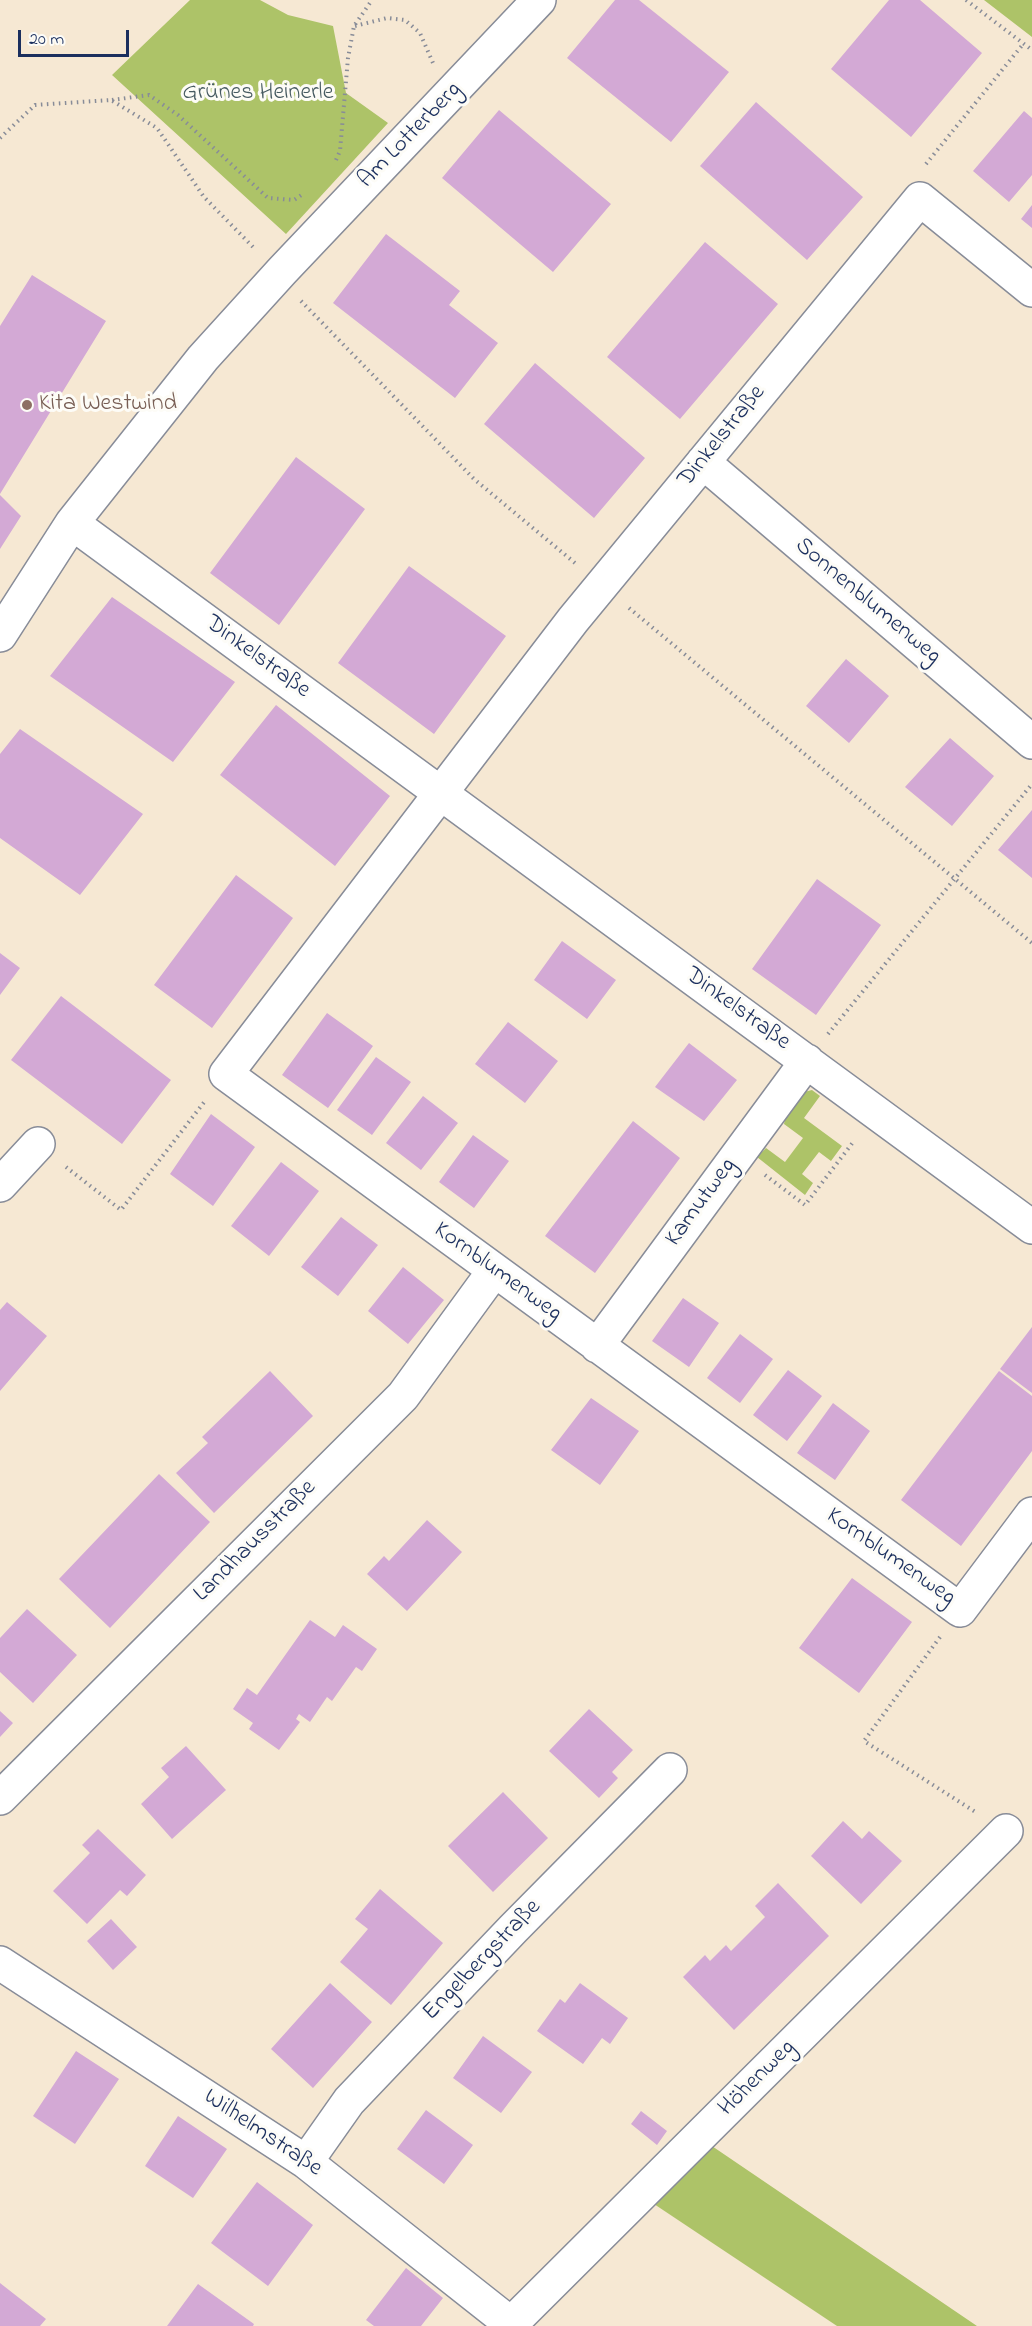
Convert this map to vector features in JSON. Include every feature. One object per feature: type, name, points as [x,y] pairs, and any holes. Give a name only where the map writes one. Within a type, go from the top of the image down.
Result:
[{"type":"street","name":"Am Lotterberg","points":[[0,635],[72,523],[203,358],[282,270],[539,0]]},
{"type":"street","points":[[920,199],[1032,290]]},
{"type":"street","name":"Dinkelstraße","points":[[443,793],[573,620],[920,199]]},
{"type":"street","name":"Sonnenblumenweg","points":[[703,462],[1032,742]]},
{"type":"street","name":"Dinkelstraße","points":[[72,523],[1032,1227]]},
{"type":"street","points":[[226,1074],[443,793]]},
{"type":"street","name":"Kamutweg","points":[[597,1346],[807,1060]]},
{"type":"street","name":"Kornblumenweg","points":[[226,1074],[960,1610],[1032,1515]]},
{"type":"street","points":[[0,1185],[38,1144]]},
{"type":"street","name":"Landhausstraße","points":[[0,1798],[403,1396],[494,1271]]},
{"type":"street","name":"Engelbergstraße","points":[[306,2162],[349,2101],[513,1929],[670,1770]]},
{"type":"street","name":"Höhenweg","points":[[510,2325],[1006,1831]]},
{"type":"street","name":"Wilhelmstraße","points":[[0,1962],[306,2162],[510,2325]]},
{"type":"path","points":[[333,168],[340,151],[348,58],[354,26],[372,0]]},
{"type":"path","points":[[966,0],[1032,50]]},
{"type":"path","points":[[354,26],[387,18],[405,20],[420,33],[431,60],[451,95]]},
{"type":"path","points":[[920,199],[922,169],[1024,43]]},
{"type":"path","points":[[0,138],[35,105],[149,95],[178,115],[268,198],[294,200],[312,189]]},
{"type":"path","points":[[111,100],[157,128],[204,197],[250,245],[282,270],[291,291],[474,480],[1032,943]]},
{"type":"path","points":[[807,1060],[1032,784]]},
{"type":"path","points":[[38,1144],[121,1210],[226,1074]]},
{"type":"path","points":[[737,1155],[805,1205],[876,1112]]},
{"type":"path","points":[[960,1610],[864,1741],[1006,1831]]},
{"type":"green space","name":"Grünes Heinerle","points":[[190,0],[260,0],[288,15],[333,26],[346,93],[388,123],[286,234],[112,75]]},
{"type":"green space","points":[[984,0],[1032,0],[1032,37]]},
{"type":"green space","points":[[812,1090],[820,1096],[804,1118],[842,1146],[831,1161],[819,1152],[802,1174],[813,1183],[805,1195],[757,1157],[766,1148],[785,1162],[803,1138],[784,1124],[785,1119],[804,1092]]},
{"type":"green space","points":[[706,2142],[977,2326],[837,2326],[648,2200]]},
{"type":"building","points":[[615,0],[639,0],[729,72],[671,142],[567,58]]},
{"type":"building","points":[[889,0],[920,0],[982,53],[911,137],[831,69]]},
{"type":"building","points":[[756,102],[863,197],[807,260],[700,166]]},
{"type":"building","points":[[499,110],[611,204],[553,272],[442,178]]},
{"type":"building","points":[[1024,111],[1032,118],[1032,175],[1009,202],[973,171]]},
{"type":"building","points":[[1032,205],[1032,228],[1021,219]]},
{"type":"building","points":[[386,234],[460,291],[449,305],[498,343],[455,398],[333,303]]},
{"type":"building","points":[[705,242],[778,304],[680,419],[607,357]]},
{"type":"building","name":"Kita Westwind","points":[[32,275],[106,321],[0,494],[0,326]]},
{"type":"building","points":[[535,363],[645,458],[594,518],[484,424]]},
{"type":"building","points":[[296,457],[365,509],[279,625],[210,573]]},
{"type":"building","points":[[0,495],[21,516],[0,549]]},
{"type":"building","points":[[409,566],[506,636],[434,734],[338,663]]},
{"type":"building","points":[[112,597],[235,682],[173,762],[50,676]]},
{"type":"building","points":[[846,659],[889,696],[849,743],[806,706]]},
{"type":"building","points":[[276,705],[390,796],[335,866],[220,775]]},
{"type":"building","points":[[20,729],[143,814],[80,895],[0,838],[0,754]]},
{"type":"building","points":[[950,738],[994,776],[952,826],[905,787]]},
{"type":"building","points":[[1032,810],[1032,878],[998,850]]},
{"type":"building","points":[[236,875],[293,918],[212,1028],[154,985]]},
{"type":"building","points":[[817,879],[881,925],[816,1015],[752,969]]},
{"type":"building","points":[[562,941],[616,980],[587,1019],[534,980]]},
{"type":"building","points":[[0,953],[20,968],[0,995]]},
{"type":"building","points":[[61,996],[171,1080],[122,1144],[11,1060]]},
{"type":"building","points":[[327,1013],[373,1046],[328,1108],[282,1075]]},
{"type":"building","points":[[508,1022],[558,1061],[525,1103],[475,1064]]},
{"type":"building","points":[[689,1043],[737,1080],[704,1121],[655,1087]]},
{"type":"building","points":[[376,1057],[411,1082],[372,1135],[337,1110]]},
{"type":"building","points":[[423,1096],[458,1123],[421,1170],[386,1143]]},
{"type":"building","points":[[211,1114],[255,1147],[213,1206],[170,1174]]},
{"type":"building","points":[[633,1121],[680,1158],[595,1273],[545,1236]]},
{"type":"building","points":[[473,1135],[509,1161],[474,1208],[439,1182]]},
{"type":"building","points":[[281,1162],[319,1191],[269,1256],[231,1226]]},
{"type":"building","points":[[341,1217],[378,1245],[338,1296],[301,1267]]},
{"type":"building","points":[[403,1267],[444,1300],[408,1344],[368,1311]]},
{"type":"building","points":[[683,1298],[719,1323],[689,1367],[652,1341]]},
{"type":"building","points":[[7,1302],[47,1336],[0,1391],[0,1310]]},
{"type":"building","points":[[1032,1327],[1032,1393],[1000,1369]]},
{"type":"building","points":[[740,1334],[773,1359],[740,1403],[707,1378]]},
{"type":"building","points":[[788,1370],[822,1396],[787,1441],[753,1415]]},
{"type":"building","points":[[270,1371],[313,1416],[214,1513],[176,1473],[208,1443],[202,1437]]},
{"type":"building","points":[[999,1371],[1032,1396],[1032,1451],[961,1546],[901,1500]]},
{"type":"building","points":[[591,1398],[639,1431],[600,1485],[551,1450]]},
{"type":"building","points":[[833,1403],[870,1431],[835,1480],[797,1453]]},
{"type":"building","points":[[159,1474],[210,1522],[110,1628],[59,1579]]},
{"type":"building","points":[[427,1520],[462,1552],[407,1611],[367,1574],[384,1556],[389,1561]]},
{"type":"building","points":[[852,1578],[912,1622],[859,1693],[799,1648]]},
{"type":"building","points":[[27,1609],[77,1655],[33,1703],[0,1672],[0,1638]]},
{"type":"building","points":[[310,1620],[335,1637],[343,1625],[377,1649],[362,1671],[356,1667],[332,1701],[327,1697],[310,1722],[299,1714],[296,1719],[300,1722],[279,1750],[249,1729],[253,1723],[233,1709],[247,1688],[257,1695]]},
{"type":"building","points":[[589,1709],[633,1750],[612,1772],[618,1778],[599,1798],[549,1751]]},
{"type":"building","points":[[0,1711],[13,1723],[0,1737]]},
{"type":"building","points":[[186,1746],[226,1790],[172,1839],[141,1804],[169,1777],[161,1768]]},
{"type":"building","points":[[503,1792],[548,1838],[493,1892],[448,1846]]},
{"type":"building","points":[[843,1821],[862,1839],[869,1831],[902,1861],[861,1904],[811,1856]]},
{"type":"building","points":[[98,1829],[146,1875],[127,1896],[120,1890],[87,1924],[53,1891],[90,1853],[82,1845]]},
{"type":"building","points":[[778,1883],[829,1936],[734,2030],[683,1977],[705,1955],[710,1961],[726,1945],[731,1951],[765,1917],[755,1906]]},
{"type":"building","points":[[380,1889],[443,1943],[391,2005],[340,1962],[368,1929],[355,1919]]},
{"type":"building","points":[[111,1919],[137,1947],[113,1970],[87,1941]]},
{"type":"building","points":[[330,1983],[372,2022],[313,2088],[271,2049]]},
{"type":"building","points":[[580,1983],[628,2018],[610,2044],[602,2038],[583,2064],[537,2031],[560,1999],[565,2003]]},
{"type":"building","points":[[483,2036],[532,2072],[501,2113],[453,2078]]},
{"type":"building","points":[[76,2051],[119,2079],[75,2144],[33,2116]]},
{"type":"building","points":[[426,2110],[473,2145],[444,2184],[397,2149]]},
{"type":"building","points":[[641,2111],[667,2131],[657,2145],[631,2124]]},
{"type":"building","points":[[178,2116],[227,2149],[193,2198],[145,2166]]},
{"type":"building","points":[[257,2182],[313,2225],[268,2286],[211,2243]]},
{"type":"building","points":[[406,2268],[443,2298],[421,2326],[374,2326],[366,2320]]},
{"type":"building","points":[[0,2283],[46,2319],[40,2326],[0,2326]]},
{"type":"building","points":[[198,2284],[254,2324],[253,2326],[167,2326]]},
{"type":"place","name":"Kita Westwind","points":[[27,405]]}]
